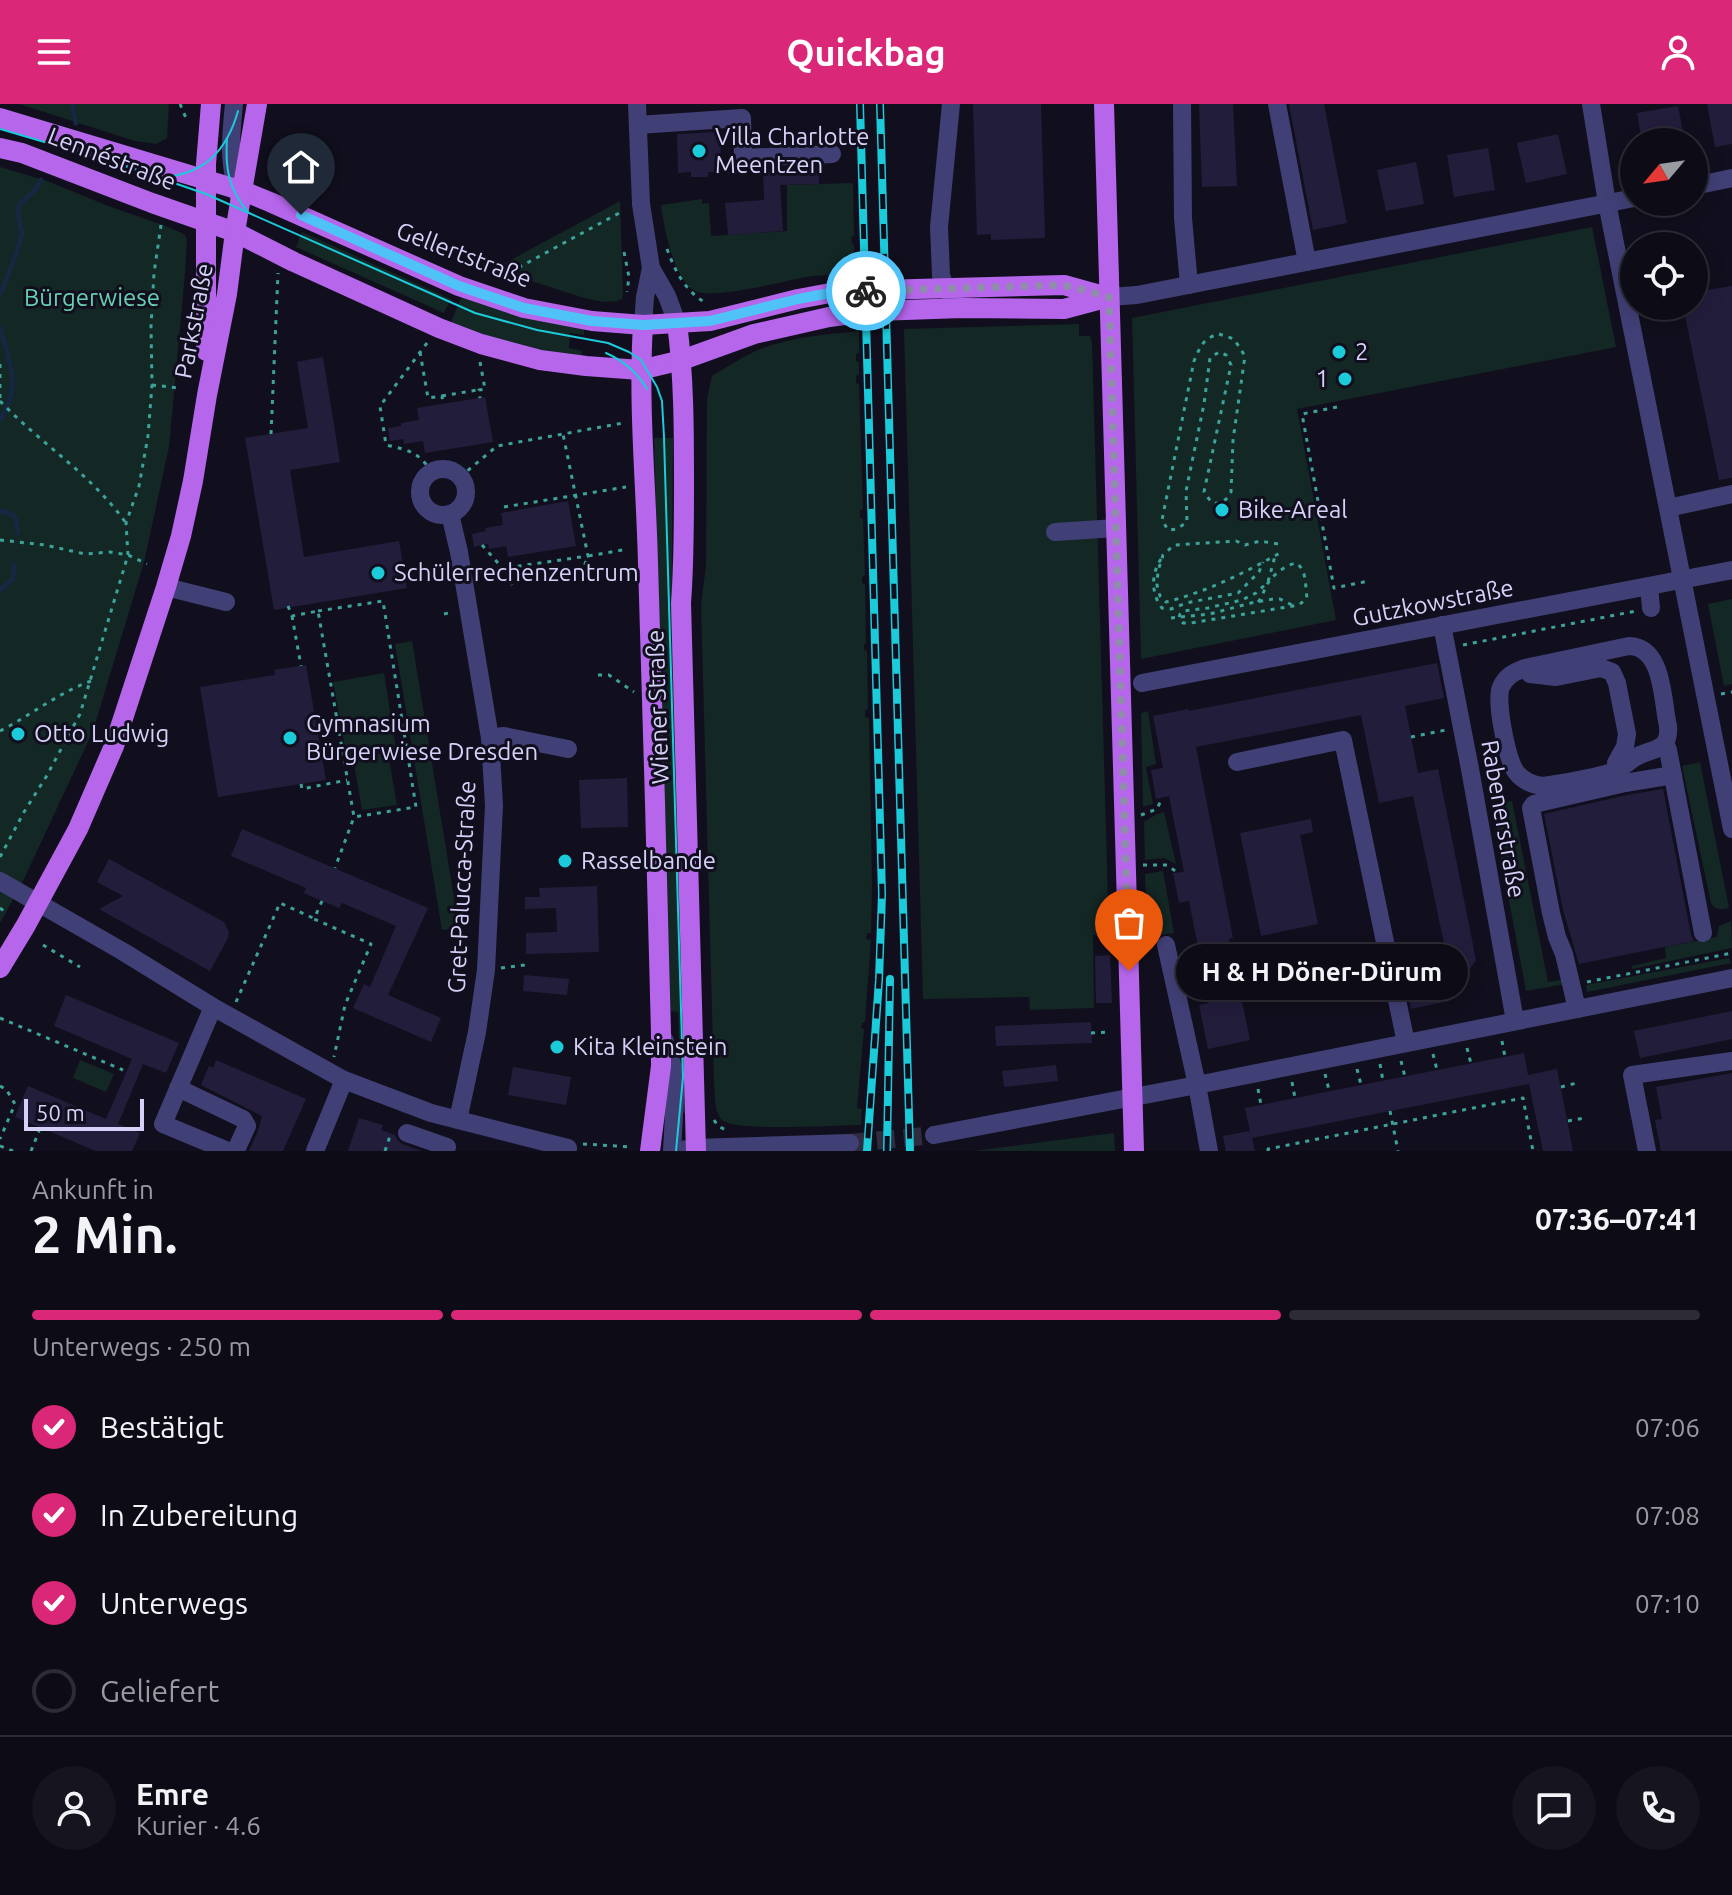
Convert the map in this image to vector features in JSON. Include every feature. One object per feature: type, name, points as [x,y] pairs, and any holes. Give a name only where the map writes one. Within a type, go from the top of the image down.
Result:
[{"type":"main road","name":"Parkstraße","points":[[207,395],[206,164],[211,104]]},
{"type":"main road","name":"Parkstraße","points":[[207,395],[227,294],[240,195],[257,104]]},
{"type":"main road","points":[[1104,104],[1134,1151]]},
{"type":"main road","name":"Lennéstraße","points":[[0,118],[206,181],[240,195]]},
{"type":"main road","name":"Lennéstraße","points":[[0,148],[22,153],[235,232]]},
{"type":"main road","name":"Gellertstraße","points":[[240,195],[270,202],[459,286],[524,308],[592,321],[643,325],[710,321],[841,291],[1064,285],[1109,297]]},
{"type":"main road","points":[[235,232],[381,302],[481,344],[540,360],[586,366],[640,370],[682,360],[754,334],[829,317],[877,311],[962,308],[1064,309],[1109,297]]},
{"type":"main road","name":"Wiener Straße","points":[[677,323],[684,411],[681,603],[683,1150]]},
{"type":"main road","name":"Wiener Straße","points":[[642,1149],[661,1066],[640,370],[643,325]]},
{"type":"main road","points":[[0,968],[78,829],[114,746],[181,536],[207,395]]},
{"type":"street","points":[[234,104],[229,147],[232,174],[240,195]]},
{"type":"street","name":"Wiener Straße","points":[[637,104],[641,204],[651,268],[643,325]]},
{"type":"street","points":[[951,104],[939,227],[941,275],[945,288],[962,308]]},
{"type":"street","points":[[1182,104],[1175,218],[1189,285]]},
{"type":"street","points":[[1277,104],[1307,262]]},
{"type":"street","points":[[1591,104],[1607,203],[1730,804],[1732,829]]},
{"type":"street","points":[[638,125],[742,118],[743,158],[832,154]]},
{"type":"street","points":[[206,181],[229,147]]},
{"type":"street","points":[[1708,183],[1732,178]]},
{"type":"street","points":[[1109,297],[1137,295],[1620,201]]},
{"type":"street","name":"Wiener Straße","points":[[651,268],[667,296],[677,323]]},
{"type":"street","points":[[447,470],[460,477],[464,483],[465,498],[457,511],[435,514],[423,505],[420,498],[422,483],[432,472],[447,470]]},
{"type":"street","points":[[1668,508],[1732,494]]},
{"type":"street","name":"Gret-Palucca-Straße","points":[[450,514],[490,738],[494,805],[486,970],[477,1032],[458,1120]]},
{"type":"street","points":[[1055,532],[1116,528]]},
{"type":"street","name":"Gutzkowstraße","points":[[1142,683],[1732,570]]},
{"type":"street","points":[[1649,586],[1651,608]]},
{"type":"street","points":[[166,587],[226,602]]},
{"type":"street","name":"Rabenerstraße","points":[[1442,625],[1515,1021]]},
{"type":"street","points":[[1629,646],[1639,647],[1654,660],[1657,670],[1668,726],[1665,743],[1615,772],[1539,786],[1518,774],[1512,764],[1499,699],[1501,688],[1508,677],[1525,668],[1629,646]]},
{"type":"street","points":[[1529,779],[1549,778],[1616,763],[1659,738],[1662,733],[1649,668],[1643,658],[1630,654],[1530,674],[1513,682],[1507,693],[1517,758],[1529,779],[1531,808],[1551,913],[1577,1009]]},
{"type":"street","points":[[1530,674],[1556,677],[1601,668],[1612,672],[1617,680],[1627,734],[1625,747],[1616,763]]},
{"type":"street","points":[[490,738],[504,736],[568,749]]},
{"type":"street","points":[[1237,762],[1343,740],[1406,1043]]},
{"type":"street","points":[[1665,743],[1703,933]]},
{"type":"street","points":[[1531,808],[1534,804],[1673,775]]},
{"type":"street","points":[[0,881],[336,1076],[431,1113],[568,1148]]},
{"type":"street","points":[[1166,945],[1209,1151]]},
{"type":"street","points":[[934,1135],[1732,978]]},
{"type":"street","points":[[178,1088],[243,1119],[247,1126],[236,1150],[230,1151],[163,1124],[178,1088],[221,1012]]},
{"type":"street","points":[[661,1033],[676,1077],[683,1150],[806,1148],[850,1143]]},
{"type":"street","points":[[1647,1151],[1632,1075],[1732,1061]]},
{"type":"street","points":[[315,1151],[336,1076]]},
{"type":"street","points":[[431,1113],[414,1136],[447,1147]]},
{"type":"path","points":[[180,104],[186,118]]},
{"type":"path","points":[[501,277],[623,211]]},
{"type":"path","points":[[0,857],[80,714],[128,555],[126,523],[139,486],[148,436],[152,385],[152,300],[162,221]]},
{"type":"path","points":[[667,249],[682,282],[706,303]]},
{"type":"path","points":[[624,252],[629,277],[627,298]]},
{"type":"path","points":[[271,434],[278,273]]},
{"type":"path","points":[[1210,336],[1227,336],[1234,339],[1245,356],[1233,440],[1231,492],[1227,499],[1218,503],[1212,503],[1204,492],[1231,365],[1226,355],[1219,352],[1210,358],[1186,491],[1187,522],[1177,529],[1168,530],[1162,520],[1194,361],[1210,336]]},
{"type":"path","points":[[429,340],[380,406],[386,445],[408,449],[423,459],[432,472]]},
{"type":"path","points":[[420,352],[428,398],[485,389],[479,359]]},
{"type":"path","points":[[0,364],[0,402],[83,474],[110,500],[126,523]]},
{"type":"path","points":[[152,385],[179,388]]},
{"type":"path","points":[[479,390],[480,398]]},
{"type":"path","points":[[442,396],[443,404]]},
{"type":"path","points":[[1337,407],[1302,414],[1334,588],[1369,581]]},
{"type":"path","points":[[460,477],[497,446],[623,423]]},
{"type":"path","points":[[563,434],[588,556],[581,574]]},
{"type":"path","points":[[504,507],[630,487]]},
{"type":"path","points":[[0,540],[85,554],[110,552],[128,555],[147,564]]},
{"type":"path","points":[[1263,562],[1259,572],[1238,593],[1171,609],[1162,608],[1154,593],[1156,566],[1174,545],[1236,541],[1245,545],[1260,541],[1278,544]]},
{"type":"path","points":[[482,545],[512,585]]},
{"type":"path","points":[[463,575],[633,548]]},
{"type":"path","points":[[1163,555],[1157,585],[1160,596],[1166,602],[1204,590],[1280,553]]},
{"type":"path","points":[[1258,602],[1265,592],[1275,556]]},
{"type":"path","points":[[1296,563],[1304,571],[1307,598],[1294,606],[1191,623],[1183,623],[1180,617],[1183,611],[1242,600],[1256,593],[1286,566],[1296,563]]},
{"type":"path","points":[[1171,618],[1210,614],[1280,599],[1294,606]]},
{"type":"path","points":[[292,616],[383,601],[416,807],[354,817]]},
{"type":"path","points":[[288,606],[301,666]]},
{"type":"path","points":[[1447,648],[1651,608]]},
{"type":"path","points":[[318,611],[354,817],[335,868]]},
{"type":"path","points":[[598,675],[609,675],[637,695]]},
{"type":"path","points":[[0,731],[70,689],[91,680]]},
{"type":"path","points":[[1411,737],[1463,727]]},
{"type":"path","points":[[301,784],[302,789],[347,780]]},
{"type":"path","points":[[1141,815],[1157,809],[1162,798]]},
{"type":"path","points":[[1143,865],[1167,865],[1178,873]]},
{"type":"path","points":[[314,919],[322,901]]},
{"type":"path","points":[[221,1012],[280,903],[371,944],[345,1005],[334,1059],[336,1076]]},
{"type":"path","points":[[0,908],[8,914]]},
{"type":"path","points":[[43,945],[80,967]]},
{"type":"path","points":[[1571,985],[1732,953]]},
{"type":"path","points":[[486,970],[525,965]]},
{"type":"path","points":[[0,1018],[123,1070]]},
{"type":"path","points":[[1091,1033],[1130,1032]]},
{"type":"path","points":[[1561,1087],[1577,1083]]},
{"type":"path","points":[[0,1086],[6,1089],[15,1104],[0,1139]]},
{"type":"path","points":[[1268,1151],[1523,1098],[1533,1151]]},
{"type":"path","points":[[1390,1111],[1398,1151]]},
{"type":"path","points":[[1568,1121],[1584,1118]]},
{"type":"path","points":[[31,1151],[39,1131]]},
{"type":"path","points":[[568,1148],[585,1143],[642,1149]]},
{"type":"path","points":[[0,1146],[13,1151]]},
{"type":"green space","points":[[19,104],[169,104],[167,138],[156,144],[135,141]]},
{"type":"green space","name":"Bürgerwiese","points":[[0,167],[47,181],[163,225],[184,234],[187,239],[169,447],[144,562],[93,731],[0,923]]},
{"type":"green space","points":[[853,183],[854,236],[851,237],[856,273],[813,276],[716,293],[693,290],[680,274],[667,238],[661,205],[702,199],[702,204],[709,203],[711,236],[787,231],[787,185]]},
{"type":"green space","points":[[620,201],[622,299],[603,302],[581,297],[494,269]]},
{"type":"green space","points":[[1592,227],[1616,347],[1297,409],[1336,620],[1141,659],[1132,318]]},
{"type":"green space","points":[[302,232],[451,299],[444,313],[296,247]]},
{"type":"green space","points":[[462,296],[584,329],[584,335],[570,333],[569,348],[582,351],[581,358],[528,349],[450,324]]},
{"type":"green space","points":[[1079,324],[1079,336],[1090,336],[1092,343],[1109,934],[1093,935],[1094,1008],[1030,1010],[1029,997],[923,999],[904,329]]},
{"type":"green space","points":[[859,331],[856,361],[859,362],[859,375],[856,376],[856,383],[859,384],[863,509],[860,510],[860,517],[863,519],[865,575],[862,583],[865,584],[864,650],[867,651],[868,709],[865,710],[865,717],[869,718],[872,886],[871,933],[867,933],[866,939],[871,940],[865,1022],[861,1028],[864,1029],[857,1108],[862,1109],[861,1125],[765,1127],[731,1124],[722,1120],[718,1113],[714,1084],[701,605],[706,565],[707,398],[712,376],[756,351],[798,339]]},
{"type":"green space","points":[[654,438],[673,438],[672,552],[688,1113],[677,1113],[680,1078],[678,1012],[670,1011]]},
{"type":"green space","points":[[1732,599],[1732,684],[1724,686],[1708,604]]},
{"type":"green space","points":[[412,641],[459,928],[442,930],[395,644]]},
{"type":"green space","points":[[384,673],[396,749],[347,757],[333,682]]},
{"type":"green space","points":[[1148,711],[1156,764],[1146,767],[1153,804],[1143,807],[1141,713]]},
{"type":"green space","points":[[388,753],[397,805],[362,810],[353,758]]},
{"type":"green space","points":[[1700,762],[1729,908],[1726,909],[1716,908],[1711,903],[1682,766]]},
{"type":"green space","points":[[1512,801],[1548,982],[1565,979],[1566,984],[1526,991],[1491,805]]},
{"type":"green space","points":[[1164,812],[1176,864],[1164,858],[1145,860],[1144,822]]},
{"type":"green space","points":[[1163,871],[1174,933],[1147,937],[1145,874]]},
{"type":"green space","points":[[1731,921],[1732,948],[1632,969],[1632,966],[1666,958],[1665,947],[1717,937],[1719,926]]},
{"type":"green space","points":[[1729,958],[1731,963],[1587,992],[1586,985]]},
{"type":"green space","points":[[80,1060],[114,1074],[106,1092],[73,1078]]},
{"type":"green space","points":[[1114,1133],[1115,1151],[973,1151]]},
{"type":"building","points":[[973,104],[1041,104],[1045,238],[991,240],[991,234],[977,235]]},
{"type":"building","points":[[1199,104],[1233,104],[1237,186],[1202,187]]},
{"type":"building","points":[[1289,104],[1324,104],[1347,223],[1313,230]]},
{"type":"building","points":[[1707,104],[1732,104],[1732,144],[1715,147]]},
{"type":"building","points":[[1678,106],[1682,128],[1640,128],[1637,113]]},
{"type":"building","name":"Villa Charlotte Meentzen","points":[[720,132],[721,172],[708,172],[708,177],[691,177],[691,172],[678,173],[677,134]]},
{"type":"building","points":[[1558,134],[1567,174],[1526,183],[1517,143]]},
{"type":"building","points":[[1488,148],[1495,190],[1454,197],[1447,155]]},
{"type":"building","points":[[1416,162],[1424,204],[1386,211],[1377,170]]},
{"type":"building","points":[[819,167],[819,184],[780,185],[783,231],[728,235],[725,203],[764,200],[763,169]]},
{"type":"building","points":[[1732,286],[1732,478],[1719,480],[1686,320],[1708,320],[1708,290]]},
{"type":"building","points":[[323,357],[340,462],[290,470],[304,557],[399,541],[407,588],[274,610],[245,438],[308,428],[297,362]]},
{"type":"building","points":[[485,397],[493,442],[425,453],[423,441],[404,444],[403,439],[390,441],[388,428],[419,420],[417,408]]},
{"type":"building","points":[[568,501],[576,546],[508,557],[506,546],[489,549],[488,544],[474,547],[472,534],[503,525],[501,513]]},
{"type":"building","points":[[1437,663],[1444,698],[1405,706],[1418,773],[1438,769],[1476,960],[1448,1001],[1411,1009],[1406,982],[1429,977],[1446,953],[1413,796],[1379,803],[1361,715],[1196,747],[1250,1040],[1208,1049],[1199,1005],[1209,1003],[1189,901],[1179,903],[1173,873],[1184,872],[1169,796],[1156,799],[1151,770],[1163,768],[1153,716]]},
{"type":"building","points":[[306,665],[326,780],[218,797],[200,687],[275,675],[274,670]]},
{"type":"building","points":[[627,778],[628,827],[581,828],[579,780]]},
{"type":"building","points":[[1663,789],[1694,941],[1579,964],[1563,910],[1544,814]]},
{"type":"building","points":[[1311,819],[1313,832],[1300,835],[1318,924],[1261,936],[1240,833]]},
{"type":"building","points":[[242,829],[428,908],[388,995],[441,1018],[431,1042],[353,1008],[364,984],[370,987],[396,926],[342,903],[339,908],[322,901],[304,893],[306,888],[231,856]]},
{"type":"building","points":[[109,859],[224,922],[229,932],[228,938],[210,971],[99,909],[123,896],[97,882]]},
{"type":"building","name":"Rasselbande","points":[[597,886],[599,952],[526,954],[526,933],[557,932],[556,908],[525,909],[525,897],[540,897],[539,888]]},
{"type":"building","points":[[1110,955],[1112,1003],[1096,1003],[1095,956]]},
{"type":"building","points":[[524,975],[569,979],[567,995],[523,991]]},
{"type":"building","points":[[66,995],[179,1043],[166,1073],[143,1064],[118,1124],[140,1133],[132,1151],[96,1151],[15,1117],[28,1086],[106,1119],[132,1059],[54,1026]]},
{"type":"building","points":[[1732,1011],[1732,1039],[1640,1058],[1634,1031]]},
{"type":"building","points":[[1091,1022],[1092,1043],[996,1046],[995,1026]]},
{"type":"building","points":[[1524,1053],[1528,1075],[1557,1069],[1573,1151],[1543,1151],[1529,1084],[1252,1138],[1255,1151],[1226,1151],[1223,1136],[1250,1131],[1245,1108]]},
{"type":"building","points":[[216,1060],[306,1099],[283,1151],[249,1151],[262,1116],[201,1085],[209,1066],[213,1068]]},
{"type":"building","points":[[1056,1065],[1058,1081],[1004,1087],[1002,1071]]},
{"type":"building","name":"Kita Kleinstein","points":[[513,1067],[571,1077],[566,1105],[508,1095]]},
{"type":"building","points":[[1732,1073],[1732,1151],[1661,1151],[1655,1120],[1662,1119],[1656,1087]]},
{"type":"building","points":[[359,1118],[383,1125],[381,1130],[395,1135],[402,1144],[422,1151],[348,1151]]},
{"type":"waterway","points":[[72,104],[76,123]]},
{"type":"waterway","points":[[0,295],[22,233],[19,205],[41,180]]},
{"type":"waterway","points":[[0,328],[12,375],[11,397],[0,420]]},
{"type":"waterway","points":[[0,511],[15,517],[18,533]]},
{"type":"waterway","points":[[0,590],[13,579],[14,565]]},
{"type":"tunnel","points":[[850,1143],[934,1135]]},
{"type":"tram line","points":[[164,177],[191,171],[212,158],[228,137],[238,111]]},
{"type":"tram line","points":[[0,129],[119,164],[206,194],[475,313],[537,330],[608,343],[641,360],[662,401],[664,437],[683,1077],[676,1151]]},
{"type":"tram line","points":[[227,138],[229,177],[236,195],[248,212]]},
{"type":"tram line","points":[[606,353],[630,368],[647,389]]},
{"type":"railway","points":[[860,104],[882,894],[867,1151]]},
{"type":"railway","points":[[880,104],[910,1151]]},
{"type":"railway","points":[[887,1151],[890,979]]},
{"type":"way so far","points":[[866,291],[1064,285],[1109,297],[1129,971]]},
{"type":"place","name":"Villa Charlotte Meentzen","points":[[699,151]]},
{"type":"place","name":"2","points":[[1339,352]]},
{"type":"place","name":"1","points":[[1345,379]]},
{"type":"place","name":"Bike-Areal","points":[[1222,510]]},
{"type":"place","name":"Schülerrechenzentrum","points":[[378,573]]},
{"type":"place","name":"Otto Ludwig","points":[[18,734]]},
{"type":"place","name":"Gymnasium Bürgerwiese Dresden","points":[[290,738]]},
{"type":"place","name":"Rasselbande","points":[[565,861]]},
{"type":"place","name":"H & H Döner-Dürum","points":[[1129,971]]},
{"type":"place","name":"Kita Kleinstein","points":[[557,1047]]},
{"type":"route","points":[[301,215],[459,286],[524,308],[592,321],[643,325],[710,321],[798,299],[841,291],[866,291]]}]
